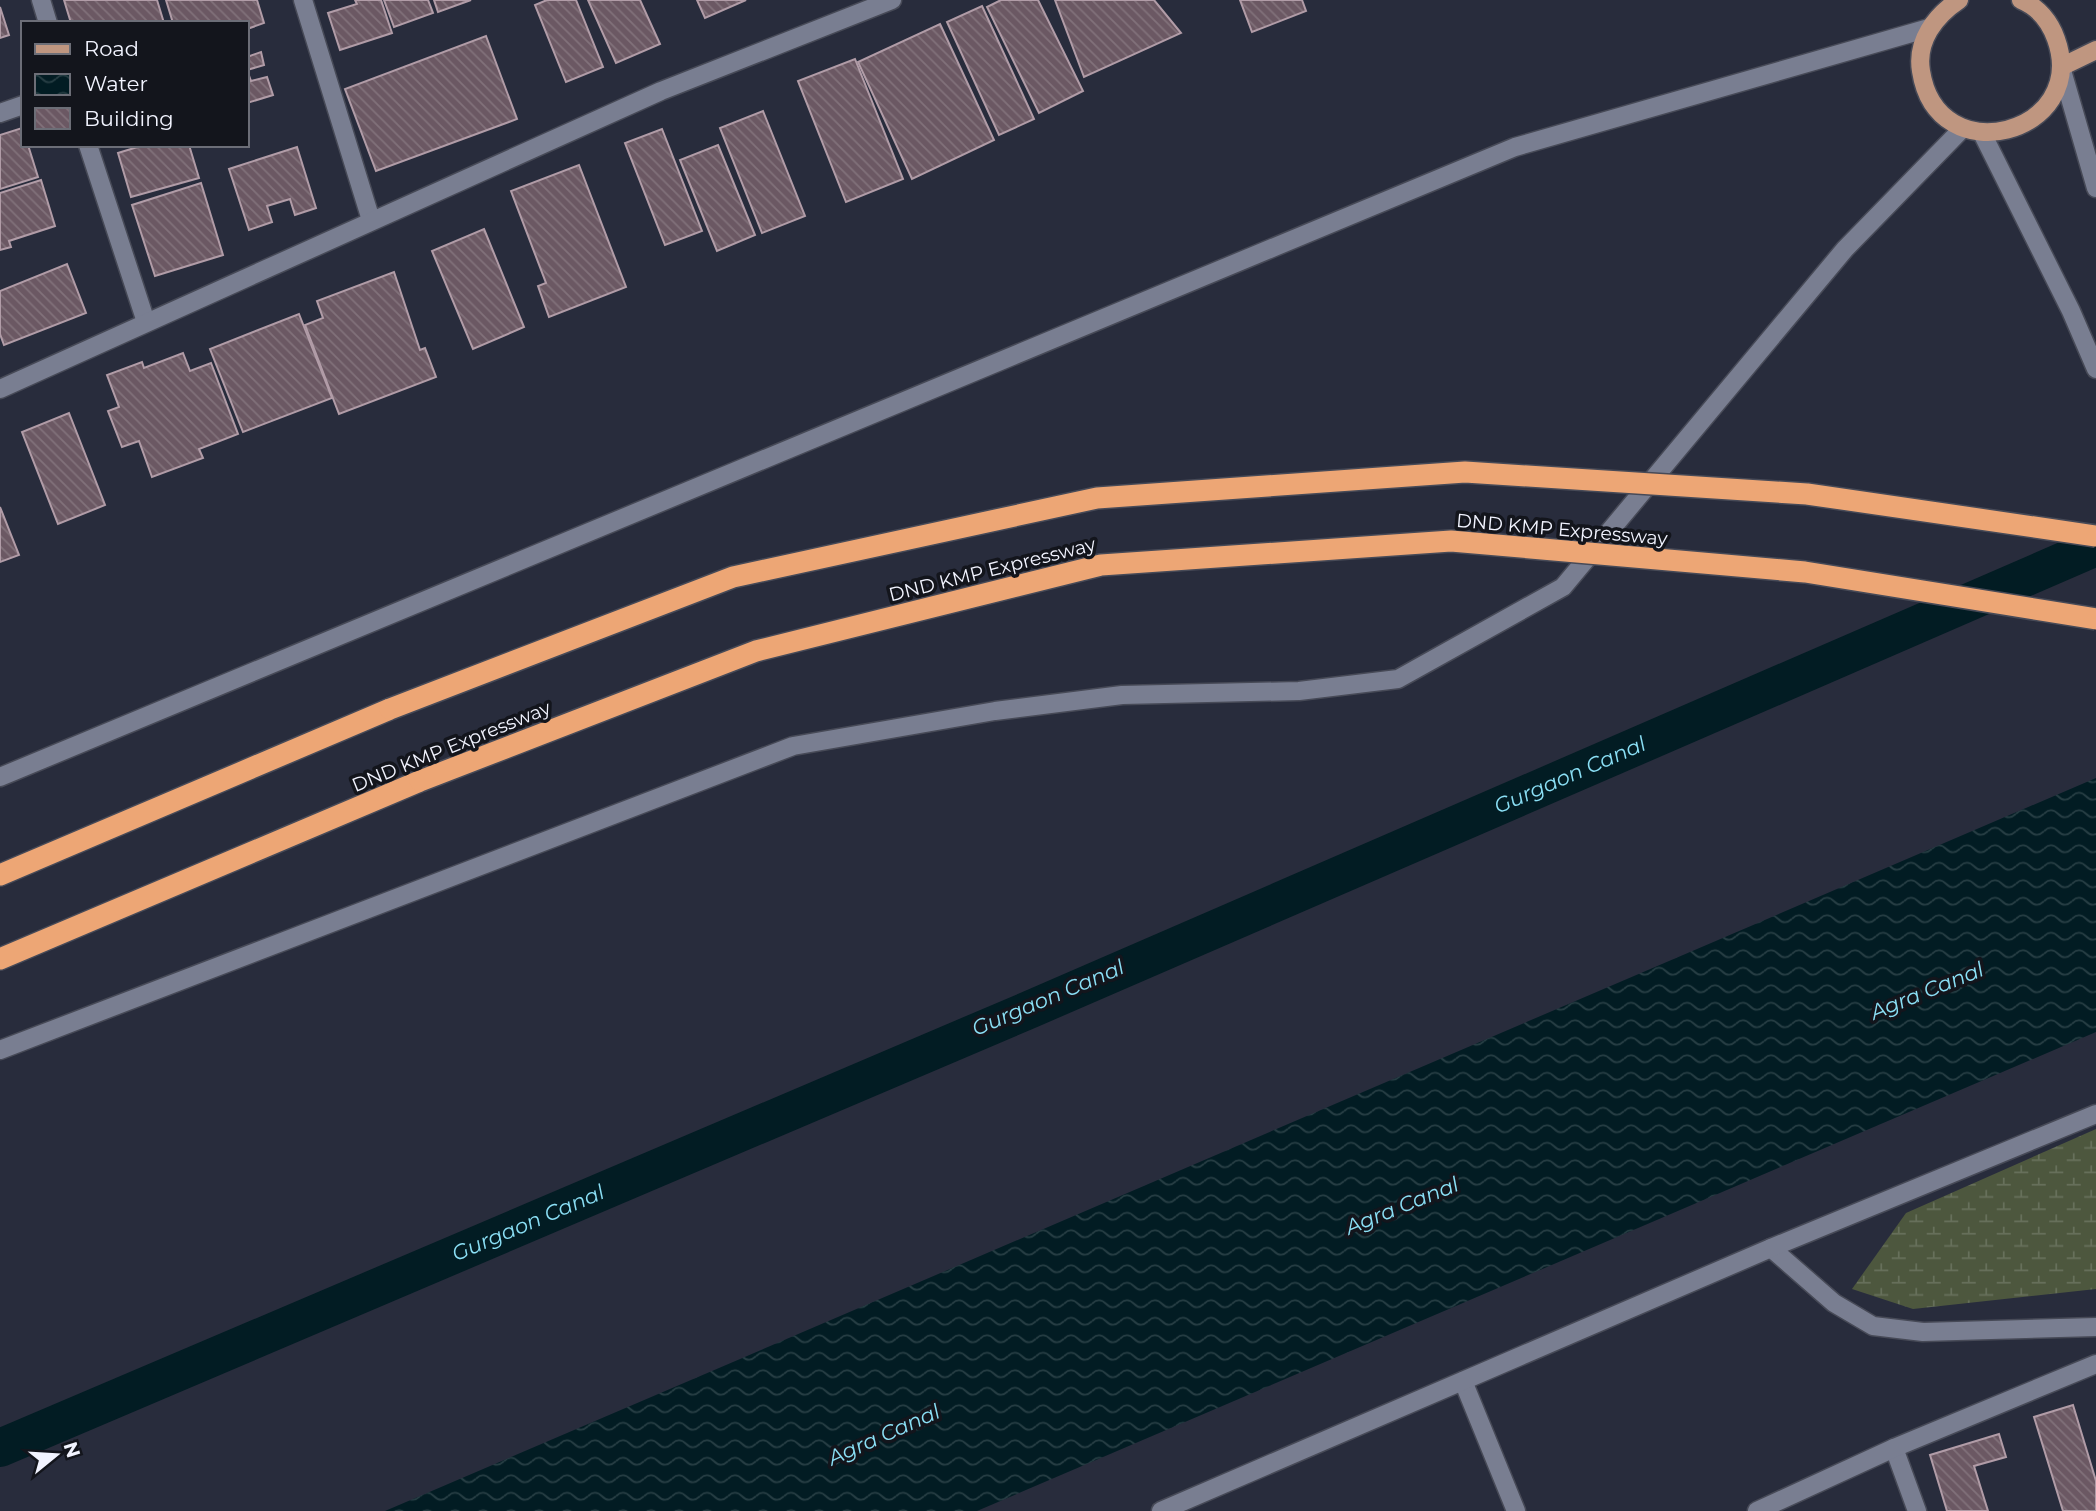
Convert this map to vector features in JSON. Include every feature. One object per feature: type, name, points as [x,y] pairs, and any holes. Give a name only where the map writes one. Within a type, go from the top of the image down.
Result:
[{"type":"highway","points":[[0,875],[390,709],[733,577],[1097,498],[1465,472],[1807,495],[2096,536]]},
{"type":"highway","name":"DND KMP Expressway","points":[[0,959],[420,781],[756,651],[1101,565],[1451,541],[1805,572],[2096,619]]},
{"type":"main road","points":[[1959,0],[1943,10],[1929,28],[1921,50],[1920,69],[1924,87],[1933,104],[1947,118],[1963,128],[1982,132],[2009,131],[2029,122],[2045,107],[2056,88],[2061,67],[2059,48],[2053,30],[2042,14],[2027,1]]},
{"type":"main road","points":[[2061,67],[2096,50]]},
{"type":"street","points":[[41,0],[47,21]]},
{"type":"street","points":[[303,0],[371,220]]},
{"type":"street","points":[[0,389],[661,91],[892,0]]},
{"type":"street","points":[[0,777],[1515,147],[1929,28]]},
{"type":"street","points":[[2061,67],[2096,188]]},
{"type":"street","points":[[0,113],[21,106]]},
{"type":"street","points":[[0,1050],[793,746],[995,711],[1122,695],[1299,691],[1398,679],[1563,587],[1845,249],[1963,128]]},
{"type":"street","points":[[1982,132],[2071,311],[2096,369]]},
{"type":"street","points":[[89,147],[146,322]]},
{"type":"street","points":[[1161,1511],[1771,1248],[2096,1114]]},
{"type":"street","points":[[1771,1248],[1834,1303],[1873,1326],[1923,1332],[2096,1327]]},
{"type":"street","points":[[1768,1509],[1894,1448],[2096,1364]]},
{"type":"street","points":[[1464,1381],[1516,1511]]},
{"type":"street","points":[[1894,1448],[1917,1511]]},
{"type":"green space","points":[[2096,1129],[2096,1289],[1913,1309],[1852,1289],[1906,1213]]},
{"type":"water","name":"Agra Canal","points":[[2096,778],[2096,1032],[977,1511],[385,1511]]},
{"type":"building","points":[[64,0],[157,0],[163,21],[70,21]]},
{"type":"building","points":[[166,0],[257,0],[264,23],[248,29],[248,21],[172,21]]},
{"type":"building","points":[[355,0],[381,0],[392,33],[340,50],[328,13],[357,4]]},
{"type":"building","points":[[384,0],[428,0],[433,13],[394,27]]},
{"type":"building","points":[[434,0],[471,0],[438,12]]},
{"type":"building","points":[[547,0],[576,0],[603,67],[566,82],[535,5]]},
{"type":"building","points":[[588,0],[640,0],[660,44],[616,63]]},
{"type":"building","points":[[697,0],[746,0],[705,18]]},
{"type":"building","points":[[1001,0],[1038,0],[1083,91],[1039,113],[987,7]]},
{"type":"building","points":[[1055,0],[1154,0],[1181,33],[1084,77]]},
{"type":"building","points":[[1240,0],[1302,0],[1306,11],[1252,32]]},
{"type":"building","points":[[982,6],[1034,119],[999,135],[947,22]]},
{"type":"building","points":[[0,7],[9,35],[0,38]]},
{"type":"building","points":[[940,24],[994,140],[912,179],[858,62]]},
{"type":"building","points":[[486,36],[517,119],[376,171],[345,89]]},
{"type":"building","points":[[261,52],[264,65],[248,70],[248,57]]},
{"type":"building","points":[[855,59],[903,179],[846,202],[798,81]]},
{"type":"building","points":[[248,73],[251,81],[267,77],[273,95],[248,103]]},
{"type":"building","points":[[763,111],[805,216],[762,233],[720,128]]},
{"type":"building","points":[[21,128],[21,147],[29,147],[38,177],[0,189],[0,135]]},
{"type":"building","points":[[662,129],[702,231],[665,245],[625,143]]},
{"type":"building","points":[[718,145],[755,235],[717,251],[680,160]]},
{"type":"building","points":[[138,147],[190,147],[199,178],[131,197],[118,153]]},
{"type":"building","points":[[297,147],[316,208],[295,215],[290,199],[267,206],[272,222],[249,230],[229,169]]},
{"type":"building","points":[[579,165],[626,287],[549,317],[538,286],[546,283],[511,191]]},
{"type":"building","points":[[41,180],[55,226],[9,241],[11,247],[0,250],[0,193]]},
{"type":"building","points":[[201,183],[223,255],[155,276],[132,205]]},
{"type":"building","points":[[484,229],[524,327],[473,349],[432,251]]},
{"type":"building","points":[[67,264],[86,313],[4,345],[0,334],[0,291]]},
{"type":"building","points":[[394,272],[420,350],[425,348],[436,377],[339,414],[305,325],[323,318],[317,301]]},
{"type":"building","points":[[299,314],[332,398],[243,432],[210,349]]},
{"type":"building","points":[[183,353],[190,371],[211,363],[238,434],[199,449],[203,458],[152,477],[139,441],[122,447],[108,411],[119,407],[107,375],[142,362],[144,368]]},
{"type":"building","points":[[69,413],[105,505],[58,524],[22,432]]},
{"type":"building","points":[[0,507],[19,555],[0,562]]},
{"type":"building","points":[[2073,1405],[2096,1481],[2096,1511],[2063,1511],[2034,1417]]},
{"type":"building","points":[[1999,1434],[2006,1457],[1974,1466],[1988,1511],[1947,1511],[1930,1455]]},
{"type":"waterway","name":"Gurgaon Canal","points":[[0,1448],[1031,1009],[2096,547]]}]
